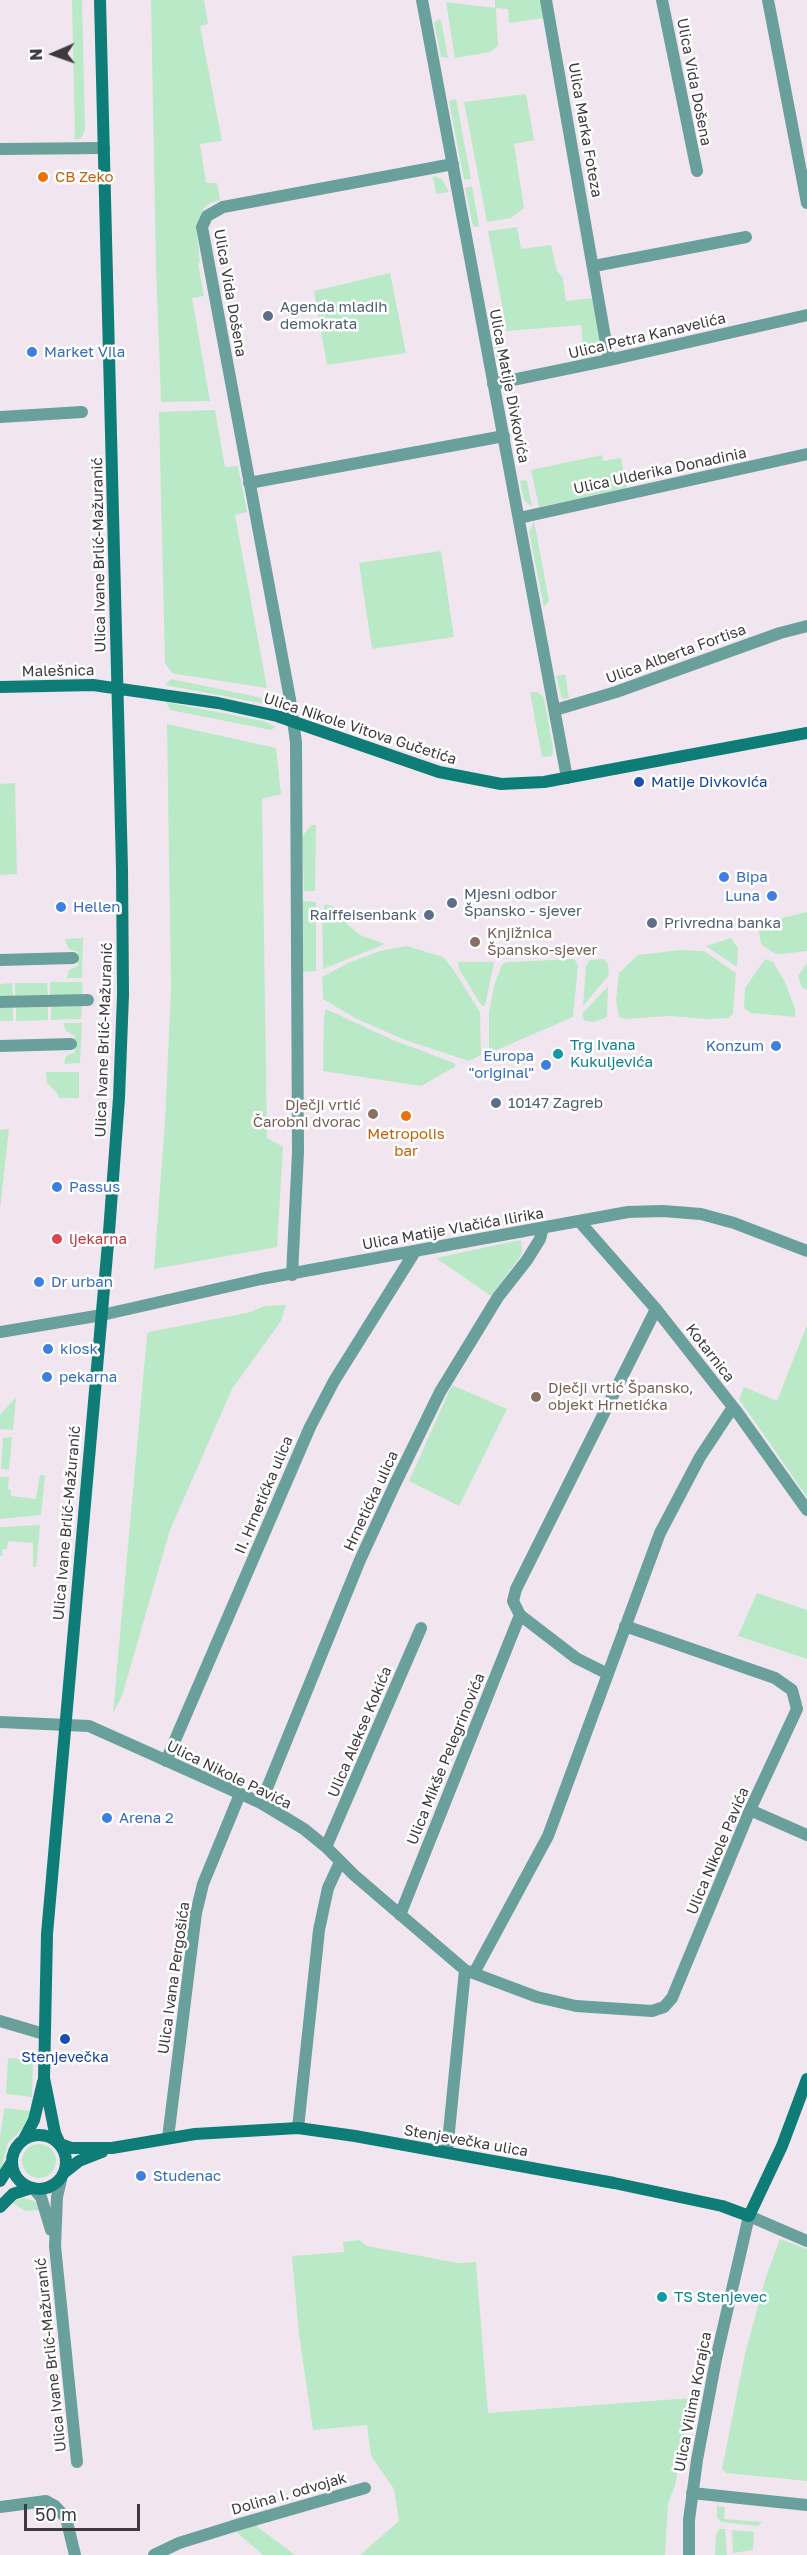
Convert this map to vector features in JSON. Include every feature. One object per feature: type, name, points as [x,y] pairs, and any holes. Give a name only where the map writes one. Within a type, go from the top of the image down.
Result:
[{"type":"street","name":"Ulica Ivane Brlić-Mažuranić","points":[[60,2144],[55,2133],[44,2078],[47,1934],[102,1315],[118,1109],[123,1005],[100,0]]},
{"type":"street","name":"Ulica Matije Divkovića","points":[[422,0],[567,778]]},
{"type":"street","name":"Ulica Marka Foteza","points":[[546,0],[609,360]]},
{"type":"street","name":"Ulica Vida Došena","points":[[662,0],[697,171]]},
{"type":"street","points":[[768,0],[807,203]]},
{"type":"street","points":[[0,149],[104,148]]},
{"type":"street","name":"Ulica Vida Došena","points":[[294,722],[203,238],[205,219],[223,207],[453,164]]},
{"type":"street","points":[[594,266],[746,237]]},
{"type":"street","name":"Ulica Petra Kanavelića","points":[[493,384],[807,315]]},
{"type":"street","points":[[0,417],[81,412]]},
{"type":"street","points":[[249,483],[504,436]]},
{"type":"street","name":"Ulica Ulderika Donadinia","points":[[519,518],[807,454]]},
{"type":"street","name":"Ulica Alberta Fortisa","points":[[555,710],[616,692],[780,633],[807,626]]},
{"type":"street","name":"Malešnica","points":[[0,687],[93,685],[117,687]]},
{"type":"street","name":"Ulica Nikole Vitova Gučetića","points":[[117,687],[218,703],[277,716],[423,767],[459,777],[510,784],[544,783],[807,733]]},
{"type":"street","points":[[292,1275],[298,1152],[296,742],[294,722]]},
{"type":"street","points":[[0,960],[73,958]]},
{"type":"street","points":[[0,1002],[88,1000]]},
{"type":"street","points":[[0,1046],[71,1044]]},
{"type":"street","name":"Ulica Matije Vlačića Ilirika","points":[[0,1332],[102,1315],[292,1275],[628,1212],[663,1210],[701,1214],[734,1223],[807,1251]]},
{"type":"street","name":"Kotarnica","points":[[579,1221],[656,1308],[733,1407],[807,1510]]},
{"type":"street","name":"Hrnetićka ulica","points":[[261,1803],[394,1484],[440,1392],[498,1297],[527,1260],[540,1239],[543,1228]]},
{"type":"street","name":"II. Hrnetićka ulica","points":[[166,1761],[310,1427],[334,1382],[414,1253]]},
{"type":"street","name":"Ulica Mikše Pelegrinovića","points":[[400,1915],[520,1614],[513,1601],[516,1589],[656,1308]]},
{"type":"street","points":[[447,2152],[469,1971],[548,1836],[660,1533],[700,1457],[733,1407]]},
{"type":"street","points":[[520,1614],[576,1658],[608,1674]]},
{"type":"street","name":"Ulica Nikole Pavića","points":[[0,1722],[88,1726],[261,1803],[304,1829],[400,1915],[469,1971],[537,1997],[576,2006],[652,2011],[664,2007],[672,1998],[750,1810],[794,1720],[797,1702],[792,1690],[775,1678],[625,1626]]},
{"type":"street","name":"Ulica Alekse Kokića","points":[[326,1847],[421,1628]]},
{"type":"street","name":"Ulica Ivana Pergošića","points":[[168,2138],[196,1913],[203,1884],[240,1794]]},
{"type":"street","points":[[750,1810],[807,1835]]},
{"type":"street","points":[[298,2128],[322,1909],[328,1888],[340,1862]]},
{"type":"street","points":[[0,2020],[44,2034]]},
{"type":"street","name":"Ulica Ivane Brlić-Mažuranić","points":[[24,2139],[34,2120],[44,2078]]},
{"type":"street","name":"Ulica Vilima Korajca","points":[[689,2555],[692,2493],[716,2359],[749,2216],[782,2146],[807,2079]]},
{"type":"street","name":"Stenjevečka ulica","points":[[60,2144],[71,2148],[112,2148],[168,2138],[236,2130],[298,2128],[447,2152],[699,2201],[749,2216],[807,2241]]},
{"type":"street","points":[[0,2207],[20,2190],[47,2188],[63,2176],[66,2156],[60,2144],[50,2136],[41,2134],[24,2139],[13,2153],[12,2162],[18,2180],[32,2188]]},
{"type":"street","name":"Stenjevečka ulica","points":[[63,2176],[79,2161],[112,2148]]},
{"type":"street","points":[[0,2181],[12,2162]]},
{"type":"street","name":"Ulica Ivane Brlić-Mažuranić","points":[[63,2176],[57,2197],[55,2246],[77,2462]]},
{"type":"street","name":"Ulica Ivane Brlić-Mažuranić","points":[[32,2188],[41,2197],[45,2206],[55,2246]]},
{"type":"street","name":"Dolina I. odvojak","points":[[154,2555],[179,2543],[365,2488]]},
{"type":"street","name":"Ulica Vilima Korajca","points":[[692,2493],[807,2505]]},
{"type":"street","points":[[0,2507],[46,2501],[55,2506],[66,2518],[75,2555]]},
{"type":"green space","points":[[72,0],[82,0],[85,130],[81,138],[75,140]]},
{"type":"green space","points":[[151,0],[204,0],[208,24],[200,26],[222,141],[200,144],[206,183],[217,183],[220,200],[204,208],[196,225],[200,263],[198,263],[204,296],[192,298],[210,401],[161,402]]},
{"type":"green space","points":[[495,0],[541,0],[544,18],[509,23],[508,9],[496,8],[498,46],[490,52],[455,58],[446,2],[495,8]]},
{"type":"green space","points":[[440,19],[448,58],[441,57],[434,22]]},
{"type":"green space","points":[[526,94],[534,140],[514,144],[524,208],[511,218],[487,222],[464,102]]},
{"type":"green space","points":[[456,99],[471,179],[464,180],[449,101]]},
{"type":"green space","points":[[433,176],[442,179],[449,192],[436,194]]},
{"type":"green space","points":[[472,186],[479,226],[475,227],[465,188]]},
{"type":"green space","points":[[517,227],[521,249],[551,245],[557,271],[563,278],[566,301],[594,298],[601,352],[598,355],[584,359],[581,325],[507,331],[488,231]]},
{"type":"green space","points":[[390,273],[406,353],[327,365],[314,291]]},
{"type":"green space","points":[[499,333],[507,375],[500,376],[492,334]]},
{"type":"green space","points":[[215,410],[225,467],[238,466],[247,512],[235,515],[267,688],[176,674],[172,673],[165,663],[159,412]]},
{"type":"green space","points":[[602,455],[603,461],[621,458],[627,488],[539,507],[531,470]]},
{"type":"green space","points":[[525,480],[532,507],[524,500],[520,481]]},
{"type":"green space","points":[[534,521],[549,601],[544,607],[529,532]]},
{"type":"green space","points":[[441,551],[454,637],[372,649],[359,563]]},
{"type":"green space","points":[[565,674],[569,698],[562,699],[556,676]]},
{"type":"green space","points":[[171,679],[263,698],[271,703],[266,704],[165,685]]},
{"type":"green space","points":[[530,692],[538,692],[544,698],[553,748],[552,756],[542,757]]},
{"type":"green space","points":[[166,702],[263,721],[276,727],[271,730],[170,710]]},
{"type":"green space","points":[[167,724],[276,748],[281,794],[262,799],[267,1138],[283,1147],[277,1247],[154,1269],[165,1121],[171,988]]},
{"type":"green space","points":[[15,783],[17,874],[0,875],[0,784]]},
{"type":"green space","points":[[311,825],[316,825],[315,891],[304,891],[302,837]]},
{"type":"green space","points":[[303,901],[316,902],[316,971],[303,972]]},
{"type":"green space","points":[[325,904],[334,907],[348,925],[360,935],[385,944],[323,969],[322,914]]},
{"type":"green space","points":[[807,912],[807,951],[774,953],[761,944],[759,932],[765,922]]},
{"type":"green space","points":[[83,938],[82,978],[67,978],[69,970],[78,966],[78,952],[69,949],[65,939]]},
{"type":"green space","points":[[731,938],[738,948],[737,967],[706,946]]},
{"type":"green space","points":[[407,946],[443,957],[453,969],[480,1012],[481,1055],[469,1061],[405,1040],[355,1018],[323,999],[322,977],[348,963],[380,951]]},
{"type":"green space","points":[[680,950],[704,951],[736,973],[733,1014],[728,1018],[706,1019],[670,1016],[625,1019],[619,1017],[616,1000],[619,973],[638,955]]},
{"type":"green space","points":[[574,959],[578,965],[573,1017],[492,1052],[489,1048],[489,1013],[494,986],[502,964]]},
{"type":"green space","points":[[604,959],[608,964],[609,975],[583,1006],[586,966],[590,960]]},
{"type":"green space","points":[[765,959],[773,962],[785,982],[795,1009],[795,1017],[751,1013],[744,1008],[745,988]]},
{"type":"green space","points":[[458,962],[494,962],[485,1006],[482,1006],[478,1000],[459,969]]},
{"type":"green space","points":[[807,963],[807,990],[802,987],[798,976]]},
{"type":"green space","points":[[50,982],[82,982],[83,995],[50,996]]},
{"type":"green space","points":[[12,983],[13,996],[0,997],[0,984]]},
{"type":"green space","points":[[15,983],[47,983],[48,996],[15,996]]},
{"type":"green space","points":[[608,986],[607,1017],[594,1022],[585,1021],[582,1014]]},
{"type":"green space","points":[[82,1006],[81,1019],[51,1020],[51,1007]]},
{"type":"green space","points":[[48,1007],[48,1020],[16,1021],[16,1008]]},
{"type":"green space","points":[[0,1008],[13,1008],[13,1021],[0,1021]]},
{"type":"green space","points":[[326,1009],[393,1040],[454,1063],[456,1066],[421,1086],[323,1071]]},
{"type":"green space","points":[[63,1023],[82,1023],[80,1063],[64,1064],[66,1056],[75,1052],[75,1036],[66,1031]]},
{"type":"green space","points":[[46,1072],[79,1072],[79,1098],[59,1098],[47,1083]]},
{"type":"green space","points":[[9,1129],[0,1209],[0,1130]]},
{"type":"green space","points":[[521,1240],[520,1257],[491,1296],[436,1258]]},
{"type":"green space","points":[[286,1305],[281,1321],[232,1389],[170,1530],[122,1696],[113,1713],[147,1335],[149,1332],[251,1312],[264,1306]]},
{"type":"green space","points":[[807,1325],[807,1497],[739,1399],[744,1387],[777,1401]]},
{"type":"green space","points":[[452,1385],[507,1409],[459,1506],[409,1481]]},
{"type":"green space","points":[[16,1397],[13,1430],[0,1429],[0,1415]]},
{"type":"green space","points":[[12,1437],[9,1470],[1,1469],[3,1438]]},
{"type":"green space","points":[[40,1475],[45,1475],[41,1515],[0,1519],[0,1477],[9,1477],[8,1489],[11,1490],[11,1496],[36,1499]]},
{"type":"green space","points":[[40,1525],[36,1567],[33,1567],[33,1543],[8,1541],[7,1549],[3,1549],[2,1556],[0,1556],[0,1527]]},
{"type":"green space","points":[[757,1593],[807,1610],[807,1659],[738,1636]]},
{"type":"green space","points":[[8,2058],[33,2060],[32,2097],[6,2094]]},
{"type":"green space","points":[[6,2108],[31,2111],[29,2122],[8,2143],[0,2173],[0,2137]]},
{"type":"green space","points":[[39,2144],[51,2149],[56,2161],[51,2173],[39,2178],[27,2173],[22,2161],[27,2149]]},
{"type":"green space","points":[[23,2198],[35,2201],[39,2210],[25,2211],[11,2202]]},
{"type":"green space","points":[[780,2239],[807,2249],[807,2481],[726,2473],[722,2469],[745,2354],[765,2280]]},
{"type":"green space","points":[[359,2240],[367,2246],[458,2263],[476,2262],[488,2413],[692,2398],[675,2485],[668,2504],[665,2555],[360,2555],[399,2521],[394,2489],[371,2456],[367,2425],[313,2430],[299,2334],[292,2256],[344,2252],[343,2242]]},
{"type":"green space","points":[[717,2506],[725,2507],[724,2519],[762,2522],[758,2526],[722,2522],[717,2518]]},
{"type":"green space","points":[[255,2525],[295,2555],[263,2555],[235,2531]]},
{"type":"green space","points":[[719,2529],[725,2529],[727,2555],[715,2555],[716,2535]]},
{"type":"green space","points":[[732,2530],[754,2532],[753,2550],[733,2553]]},
{"type":"place","name":"CB Zeko","points":[[43,177]]},
{"type":"place","name":"Agenda mladih demokrata","points":[[268,316]]},
{"type":"place","name":"Market Vila","points":[[32,352]]},
{"type":"place","name":"Matije Divkovića","points":[[639,782]]},
{"type":"place","name":"Bipa","points":[[724,877]]},
{"type":"place","name":"Luna","points":[[772,896]]},
{"type":"place","name":"Mjesni odbor Špansko - sjever","points":[[452,903]]},
{"type":"place","name":"Hellen","points":[[61,907]]},
{"type":"place","name":"Raiffeisenbank","points":[[429,915]]},
{"type":"place","name":"Privredna banka","points":[[652,923]]},
{"type":"place","name":"Knjižnica Špansko-sjever","points":[[475,942]]},
{"type":"place","name":"Konzum","points":[[776,1046]]},
{"type":"place","name":"Trg Ivana Kukuljevića","points":[[558,1054]]},
{"type":"place","name":"Europa \"original\"","points":[[546,1065]]},
{"type":"place","name":"10147 Zagreb","points":[[496,1103]]},
{"type":"place","name":"Dječji vrtić Čarobni dvorac","points":[[373,1114]]},
{"type":"place","name":"Metropolis bar","points":[[406,1116]]},
{"type":"place","name":"Passus","points":[[57,1187]]},
{"type":"place","name":"ljekarna","points":[[57,1239]]},
{"type":"place","name":"Dr urban","points":[[39,1282]]},
{"type":"place","name":"kiosk","points":[[48,1349]]},
{"type":"place","name":"pekarna","points":[[47,1377]]},
{"type":"place","name":"Dječji vrtić Špansko, objekt Hrnetićka","points":[[536,1397]]},
{"type":"place","name":"Arena 2","points":[[107,1818]]},
{"type":"place","name":"Stenjevečka","points":[[65,2039]]},
{"type":"place","name":"Studenac","points":[[141,2176]]},
{"type":"place","name":"TS Stenjevec","points":[[662,2297]]}]
